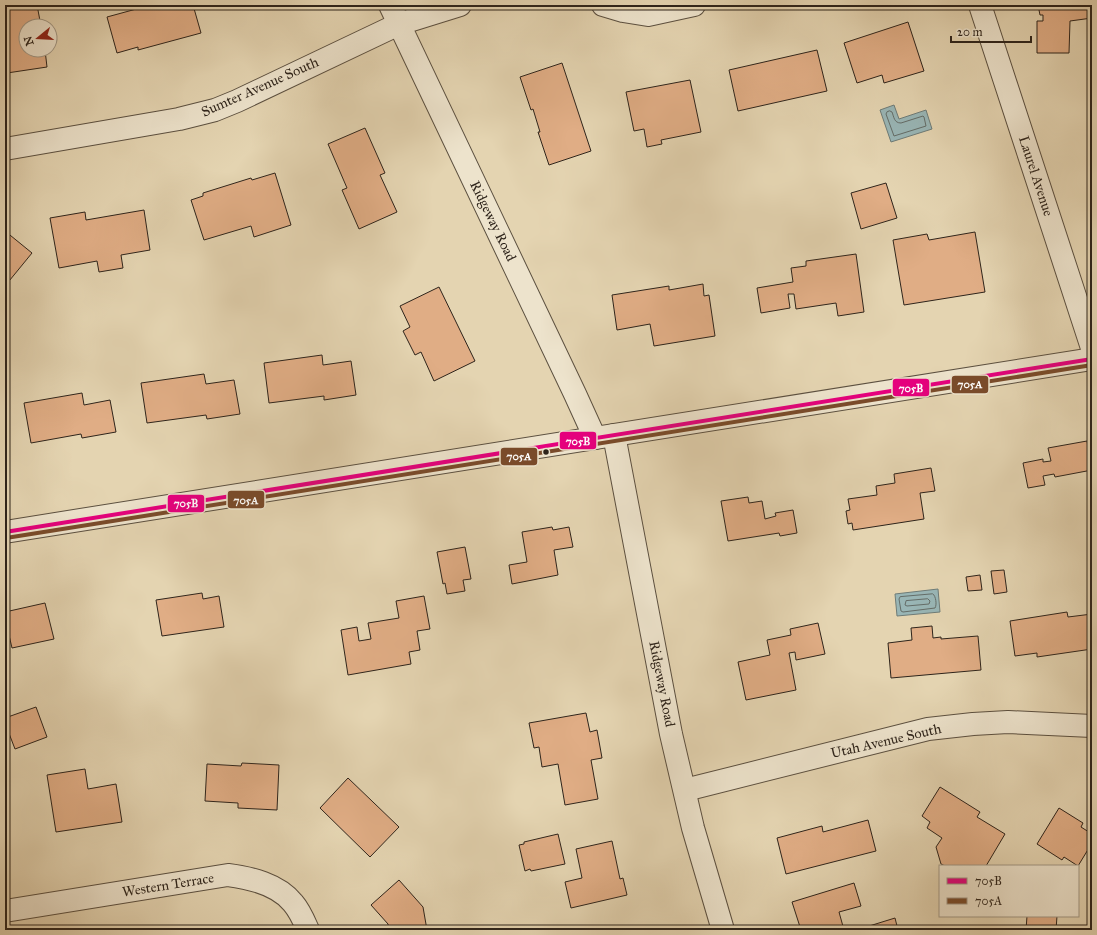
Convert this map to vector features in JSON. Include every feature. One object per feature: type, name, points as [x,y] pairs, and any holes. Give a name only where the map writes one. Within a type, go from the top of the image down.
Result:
[{"type":"street","name":"Ridgeway Road","points":[[390,5],[575,394],[605,437],[693,828],[723,930]]},
{"type":"street","name":"Sumter Avenue South","points":[[5,149],[179,119],[215,110],[399,24],[460,5]]},
{"type":"street","points":[[603,5],[637,14],[648,15],[694,5]]},
{"type":"street","name":"Laurel Avenue","points":[[980,5],[1092,348]]},
{"type":"street","points":[[5,532],[1092,359]]},
{"type":"street","name":"Utah Avenue South","points":[[685,790],[928,730],[973,724],[1008,722],[1092,726]]},
{"type":"street","name":"Western Terrace","points":[[5,912],[228,875],[245,877],[262,882],[279,891],[293,902],[303,918],[308,930]]},
{"type":"water","points":[[894,105],[899,119],[926,110],[932,129],[891,142],[880,110]]},
{"type":"water","points":[[938,589],[940,612],[897,616],[895,594]]},
{"type":"building","points":[[5,5],[37,5],[39,18],[18,18],[18,58],[46,58],[47,67],[7,73],[5,61]]},
{"type":"building","points":[[151,5],[193,5],[201,33],[138,50],[138,47],[117,53],[107,17]]},
{"type":"building","points":[[1038,5],[1092,5],[1092,18],[1070,21],[1069,53],[1037,53],[1037,21],[1043,21],[1043,15],[1040,15]]},
{"type":"building","points":[[908,22],[924,71],[884,83],[882,75],[857,83],[844,43]]},
{"type":"building","points":[[817,50],[827,91],[738,111],[729,70]]},
{"type":"building","points":[[562,63],[591,151],[549,165],[538,132],[540,132],[533,109],[531,110],[520,77]]},
{"type":"building","points":[[690,80],[701,132],[661,140],[662,144],[647,147],[644,129],[634,131],[626,92]]},
{"type":"building","points":[[365,128],[385,173],[380,175],[397,212],[359,229],[342,190],[347,188],[328,144]]},
{"type":"building","points":[[275,173],[291,225],[254,237],[251,226],[204,240],[191,200],[203,196],[203,193],[251,178],[252,180]]},
{"type":"building","points":[[886,183],[897,218],[861,229],[851,193]]},
{"type":"building","points":[[144,210],[150,250],[121,255],[123,268],[99,272],[97,261],[59,268],[50,218],[85,212],[86,220]]},
{"type":"building","points":[[5,231],[32,253],[5,286]]},
{"type":"building","points":[[975,232],[985,292],[904,305],[893,240],[927,234],[929,240]]},
{"type":"building","points":[[856,254],[864,312],[838,316],[836,303],[796,309],[794,294],[788,294],[790,308],[761,313],[757,288],[793,282],[791,268],[806,266],[806,261]]},
{"type":"building","points":[[703,284],[704,296],[709,295],[715,336],[654,346],[650,324],[617,330],[612,295],[669,286],[669,290]]},
{"type":"building","points":[[439,287],[475,361],[434,381],[421,352],[415,355],[403,331],[410,327],[400,306]]},
{"type":"building","points":[[322,355],[323,365],[351,361],[356,395],[324,400],[324,396],[269,403],[264,363]]},
{"type":"building","points":[[204,374],[206,384],[234,380],[240,414],[207,419],[206,415],[147,423],[141,383]]},
{"type":"building","points":[[82,393],[84,405],[110,400],[116,432],[82,438],[81,434],[31,443],[24,403]]},
{"type":"building","points":[[1087,441],[1092,470],[1055,477],[1054,474],[1043,476],[1045,485],[1028,488],[1023,463],[1043,459],[1043,462],[1051,461],[1048,448]]},
{"type":"building","points":[[931,468],[935,491],[920,493],[924,519],[853,530],[852,523],[848,524],[846,511],[850,510],[848,499],[877,495],[876,486],[895,483],[894,474]]},
{"type":"building","points":[[748,497],[749,503],[762,501],[765,519],[776,516],[775,513],[793,510],[797,533],[780,536],[779,533],[728,541],[721,501]]},
{"type":"building","points":[[552,527],[553,530],[569,527],[573,547],[554,550],[558,575],[512,584],[509,565],[527,562],[522,532]]},
{"type":"building","points":[[465,547],[471,579],[463,580],[465,591],[447,594],[445,583],[443,584],[437,552]]},
{"type":"building","points":[[1004,570],[1007,592],[994,594],[991,571]]},
{"type":"building","points":[[980,575],[982,590],[968,591],[966,577]]},
{"type":"building","points":[[202,593],[203,599],[219,596],[224,627],[162,636],[156,600]]},
{"type":"building","points":[[424,596],[430,629],[417,631],[420,650],[409,652],[411,664],[348,675],[341,630],[357,627],[359,641],[371,639],[368,623],[399,618],[396,601]]},
{"type":"building","points":[[45,603],[54,639],[12,648],[5,612]]},
{"type":"building","points":[[1067,612],[1068,617],[1092,614],[1092,649],[1037,657],[1037,653],[1015,656],[1010,621]]},
{"type":"building","points":[[818,623],[825,654],[796,660],[795,652],[789,653],[796,690],[746,700],[738,662],[770,655],[767,640],[791,635],[790,629]]},
{"type":"building","points":[[932,626],[933,638],[941,637],[941,639],[978,636],[981,670],[891,678],[888,643],[912,640],[911,628]]},
{"type":"building","points":[[36,707],[47,737],[15,749],[5,723],[5,718]]},
{"type":"building","points":[[586,713],[590,732],[597,730],[602,758],[591,760],[598,799],[565,805],[558,764],[542,767],[539,747],[534,748],[529,723]]},
{"type":"building","points":[[242,763],[279,765],[277,810],[238,808],[238,803],[205,801],[207,764],[241,766]]},
{"type":"building","points":[[85,769],[88,789],[116,784],[122,822],[56,832],[47,775]]},
{"type":"building","points":[[348,778],[399,827],[370,857],[320,808]]},
{"type":"building","points":[[940,787],[980,812],[977,817],[1005,834],[987,865],[943,865],[941,864],[936,847],[942,838],[927,828],[930,822],[922,816]]},
{"type":"building","points":[[1059,808],[1083,823],[1081,827],[1092,834],[1092,843],[1079,865],[1064,857],[1062,860],[1037,844]]},
{"type":"building","points":[[868,820],[876,851],[786,874],[777,838],[822,826],[823,832]]},
{"type":"building","points":[[558,834],[565,864],[525,871],[519,845],[524,844],[524,842]]},
{"type":"building","points":[[612,841],[620,879],[623,878],[627,895],[571,908],[565,882],[582,878],[576,849]]},
{"type":"building","points":[[399,880],[423,907],[427,930],[389,930],[388,924],[371,905]]},
{"type":"building","points":[[854,883],[861,906],[839,912],[844,930],[801,930],[792,902]]},
{"type":"building","points":[[1027,917],[1057,917],[1056,930],[1026,930]]},
{"type":"building","points":[[895,918],[898,930],[867,930],[866,927]]},
{"type":"transit line","name":"705B","points":[[5,532],[1092,359]]},
{"type":"transit line","name":"705A","points":[[6,538],[1092,365]]}]
